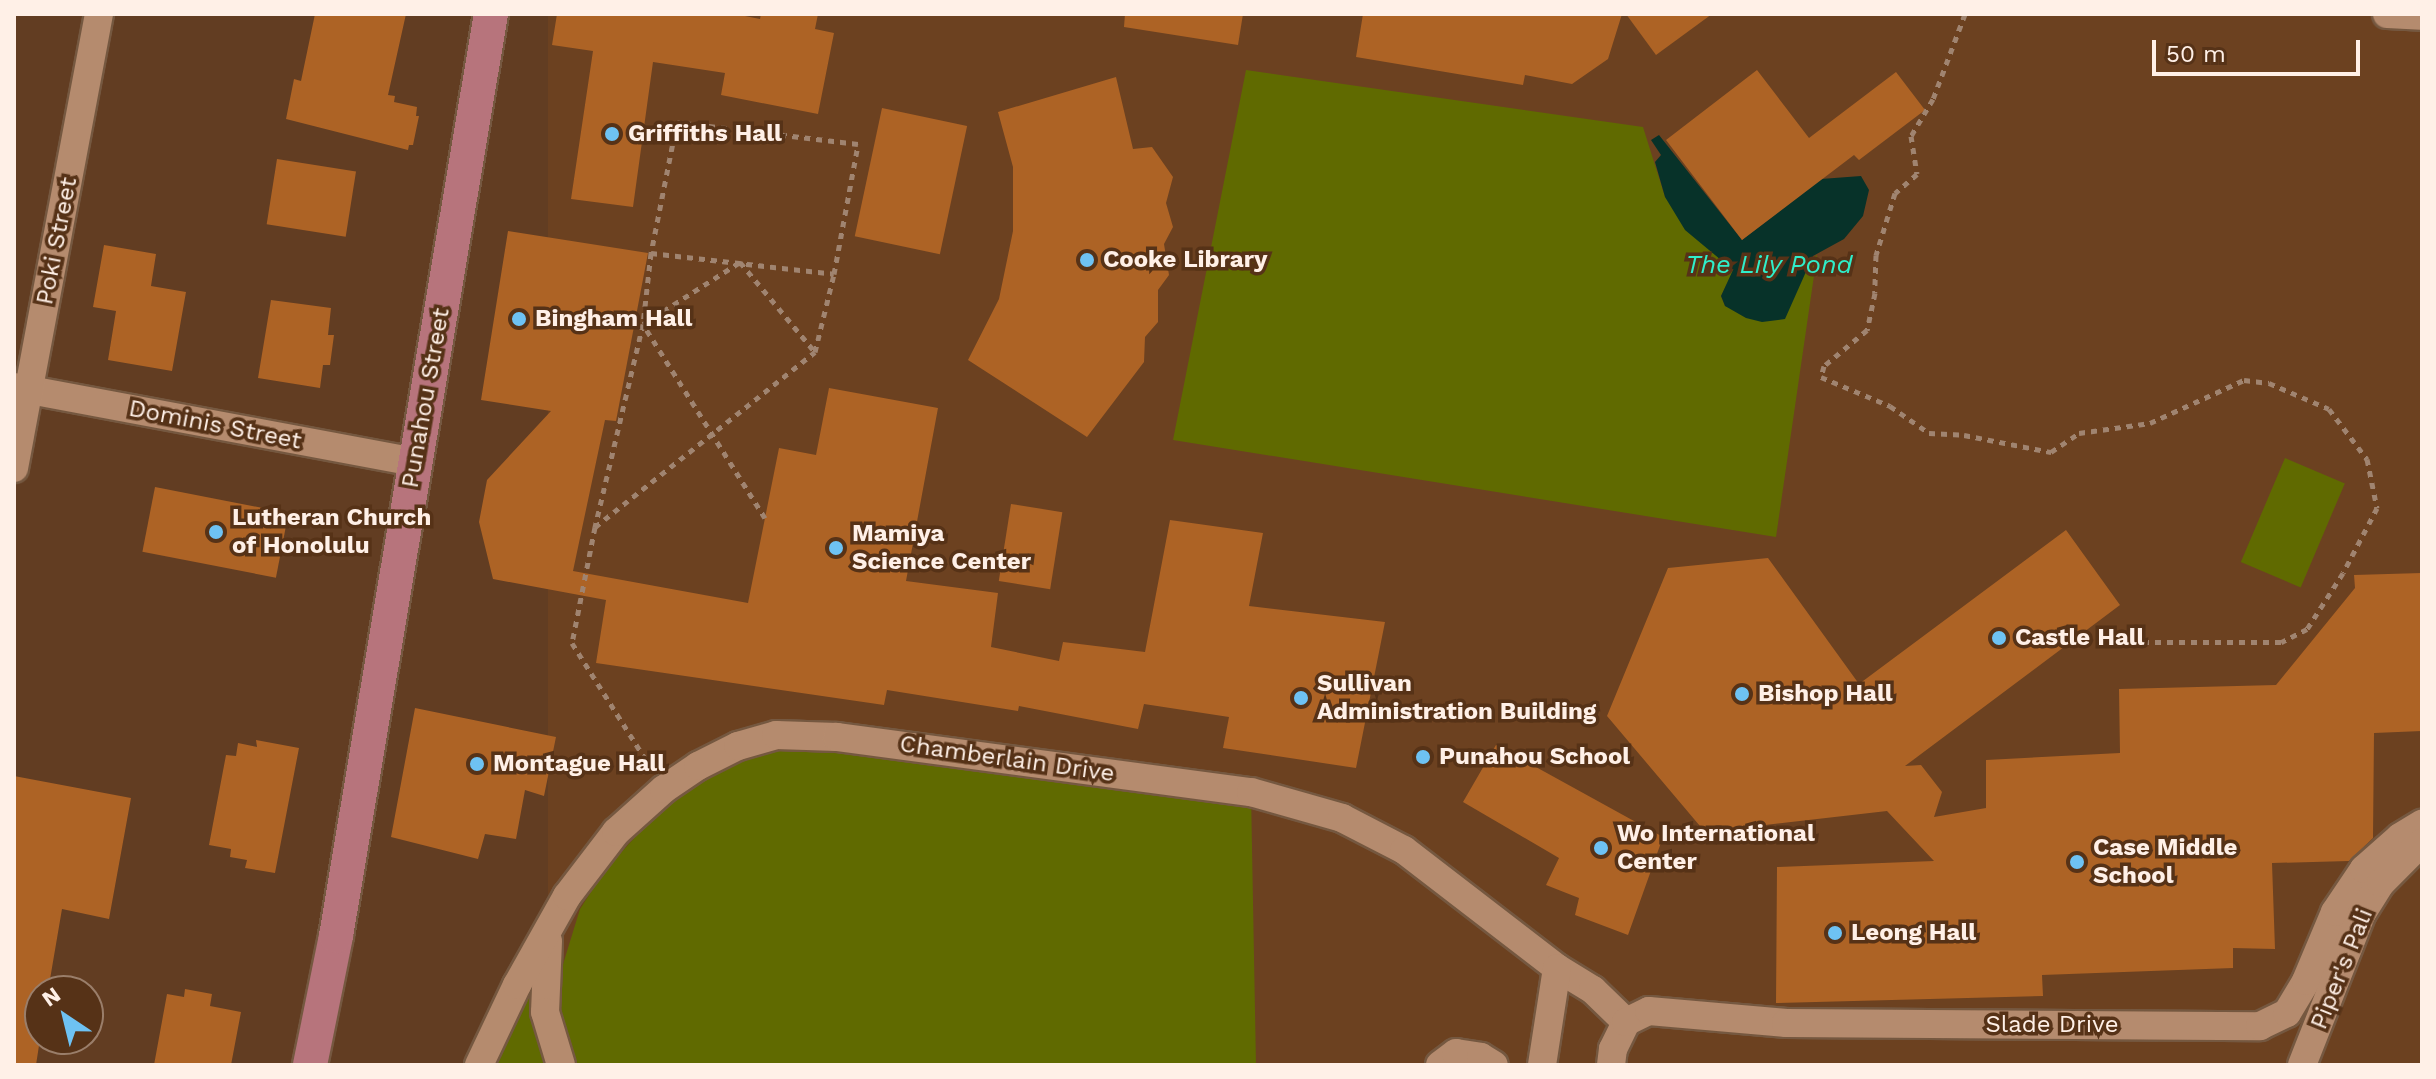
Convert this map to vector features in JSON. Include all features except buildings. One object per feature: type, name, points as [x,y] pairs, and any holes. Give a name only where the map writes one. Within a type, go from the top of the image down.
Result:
[{"type":"main road","name":"Punahou Street","points":[[310,1065],[336,936],[491,14]]},
{"type":"street","name":"Poki Street","points":[[14,468],[22,389],[99,14]]},
{"type":"street","points":[[2387,14],[2422,16]]},
{"type":"street","name":"Dominis Street","points":[[22,389],[415,462]]},
{"type":"street","name":"Chamberlain Drive","points":[[479,1065],[517,985],[567,896],[616,832],[664,789],[738,746],[776,735],[837,737],[1251,792],[1342,818],[1383,836],[1557,968],[1593,990],[1626,1022]]},
{"type":"street","name":"Slade Drive","points":[[1626,1022],[1649,1011],[1786,1023],[2260,1026],[2287,1013],[2306,981],[2335,912],[2364,869],[2400,837],[2422,824]]},
{"type":"street","name":"Piper's Pali","points":[[2302,1065],[2362,913],[2381,883],[2422,842]]},
{"type":"street","name":"Piper's Pali","points":[[2320,1065],[2372,919],[2400,881],[2422,861]]},
{"type":"street","points":[[548,931],[545,1012],[561,1065]]},
{"type":"street","points":[[1542,1065],[1557,968]]},
{"type":"street","points":[[1611,1065],[1613,1049],[1626,1022]]},
{"type":"street","points":[[1440,1065],[1456,1053],[1481,1057],[1494,1065]]},
{"type":"path","points":[[1965,14],[1933,99],[1911,136],[1917,174],[1895,193],[1876,255],[1875,293],[1867,330],[1824,366],[1821,377],[1890,406],[1929,433],[1964,435],[2051,452],[2079,433],[2150,423],[2244,380],[2269,383],[2329,409],[2367,459],[2377,508],[2343,573],[2307,629],[2281,642],[2110,642]]},
{"type":"path","points":[[595,527],[815,352],[834,274],[858,144],[677,122],[651,253],[643,324],[595,527],[572,643],[664,789]]},
{"type":"path","points":[[651,253],[834,274]]},
{"type":"path","points":[[643,324],[740,262]]},
{"type":"path","points":[[740,262],[815,352]]},
{"type":"path","points":[[643,324],[765,518]]},
{"type":"shaded area","name":"Punahou School","points":[[548,14],[2422,14],[2422,1065],[548,1065]]},
{"type":"green space","points":[[1246,70],[1643,127],[1665,197],[1733,271],[1721,296],[1725,306],[1741,312],[1817,255],[1776,537],[1173,440]]},
{"type":"green space","points":[[2285,458],[2345,483],[2301,587],[2241,562]]},
{"type":"green space","points":[[837,737],[1251,792],[1256,1065],[479,1065],[507,1019],[560,974],[580,909],[605,870],[649,822],[704,778],[737,760],[772,746]]},
{"type":"water","name":"The Lily Pond","points":[[1659,135],[1742,240],[1821,179],[1861,176],[1869,190],[1863,216],[1844,239],[1813,256],[1785,319],[1762,322],[1746,318],[1725,306],[1721,296],[1733,270],[1685,230],[1665,197],[1655,162],[1661,155],[1651,140]]},
{"type":"place","name":"Griffiths Hall","points":[[612,134]]},
{"type":"place","name":"Cooke Library","points":[[1087,260]]},
{"type":"place","name":"Bingham Hall","points":[[519,319]]},
{"type":"place","name":"Lutheran Church of Honolulu","points":[[216,532]]},
{"type":"place","name":"Mamiya Science Center","points":[[836,548]]},
{"type":"place","name":"Castle Hall","points":[[1999,638]]},
{"type":"place","name":"Bishop Hall","points":[[1742,694]]},
{"type":"place","name":"Sullivan Administration Building","points":[[1301,698]]},
{"type":"place","name":"Punahou School","points":[[1423,757]]},
{"type":"place","name":"Montague Hall","points":[[477,764]]},
{"type":"place","name":"Wo International Center","points":[[1601,848]]},
{"type":"place","name":"Case Middle School","points":[[2077,862]]},
{"type":"place","name":"Leong Hall","points":[[1835,933]]}]
